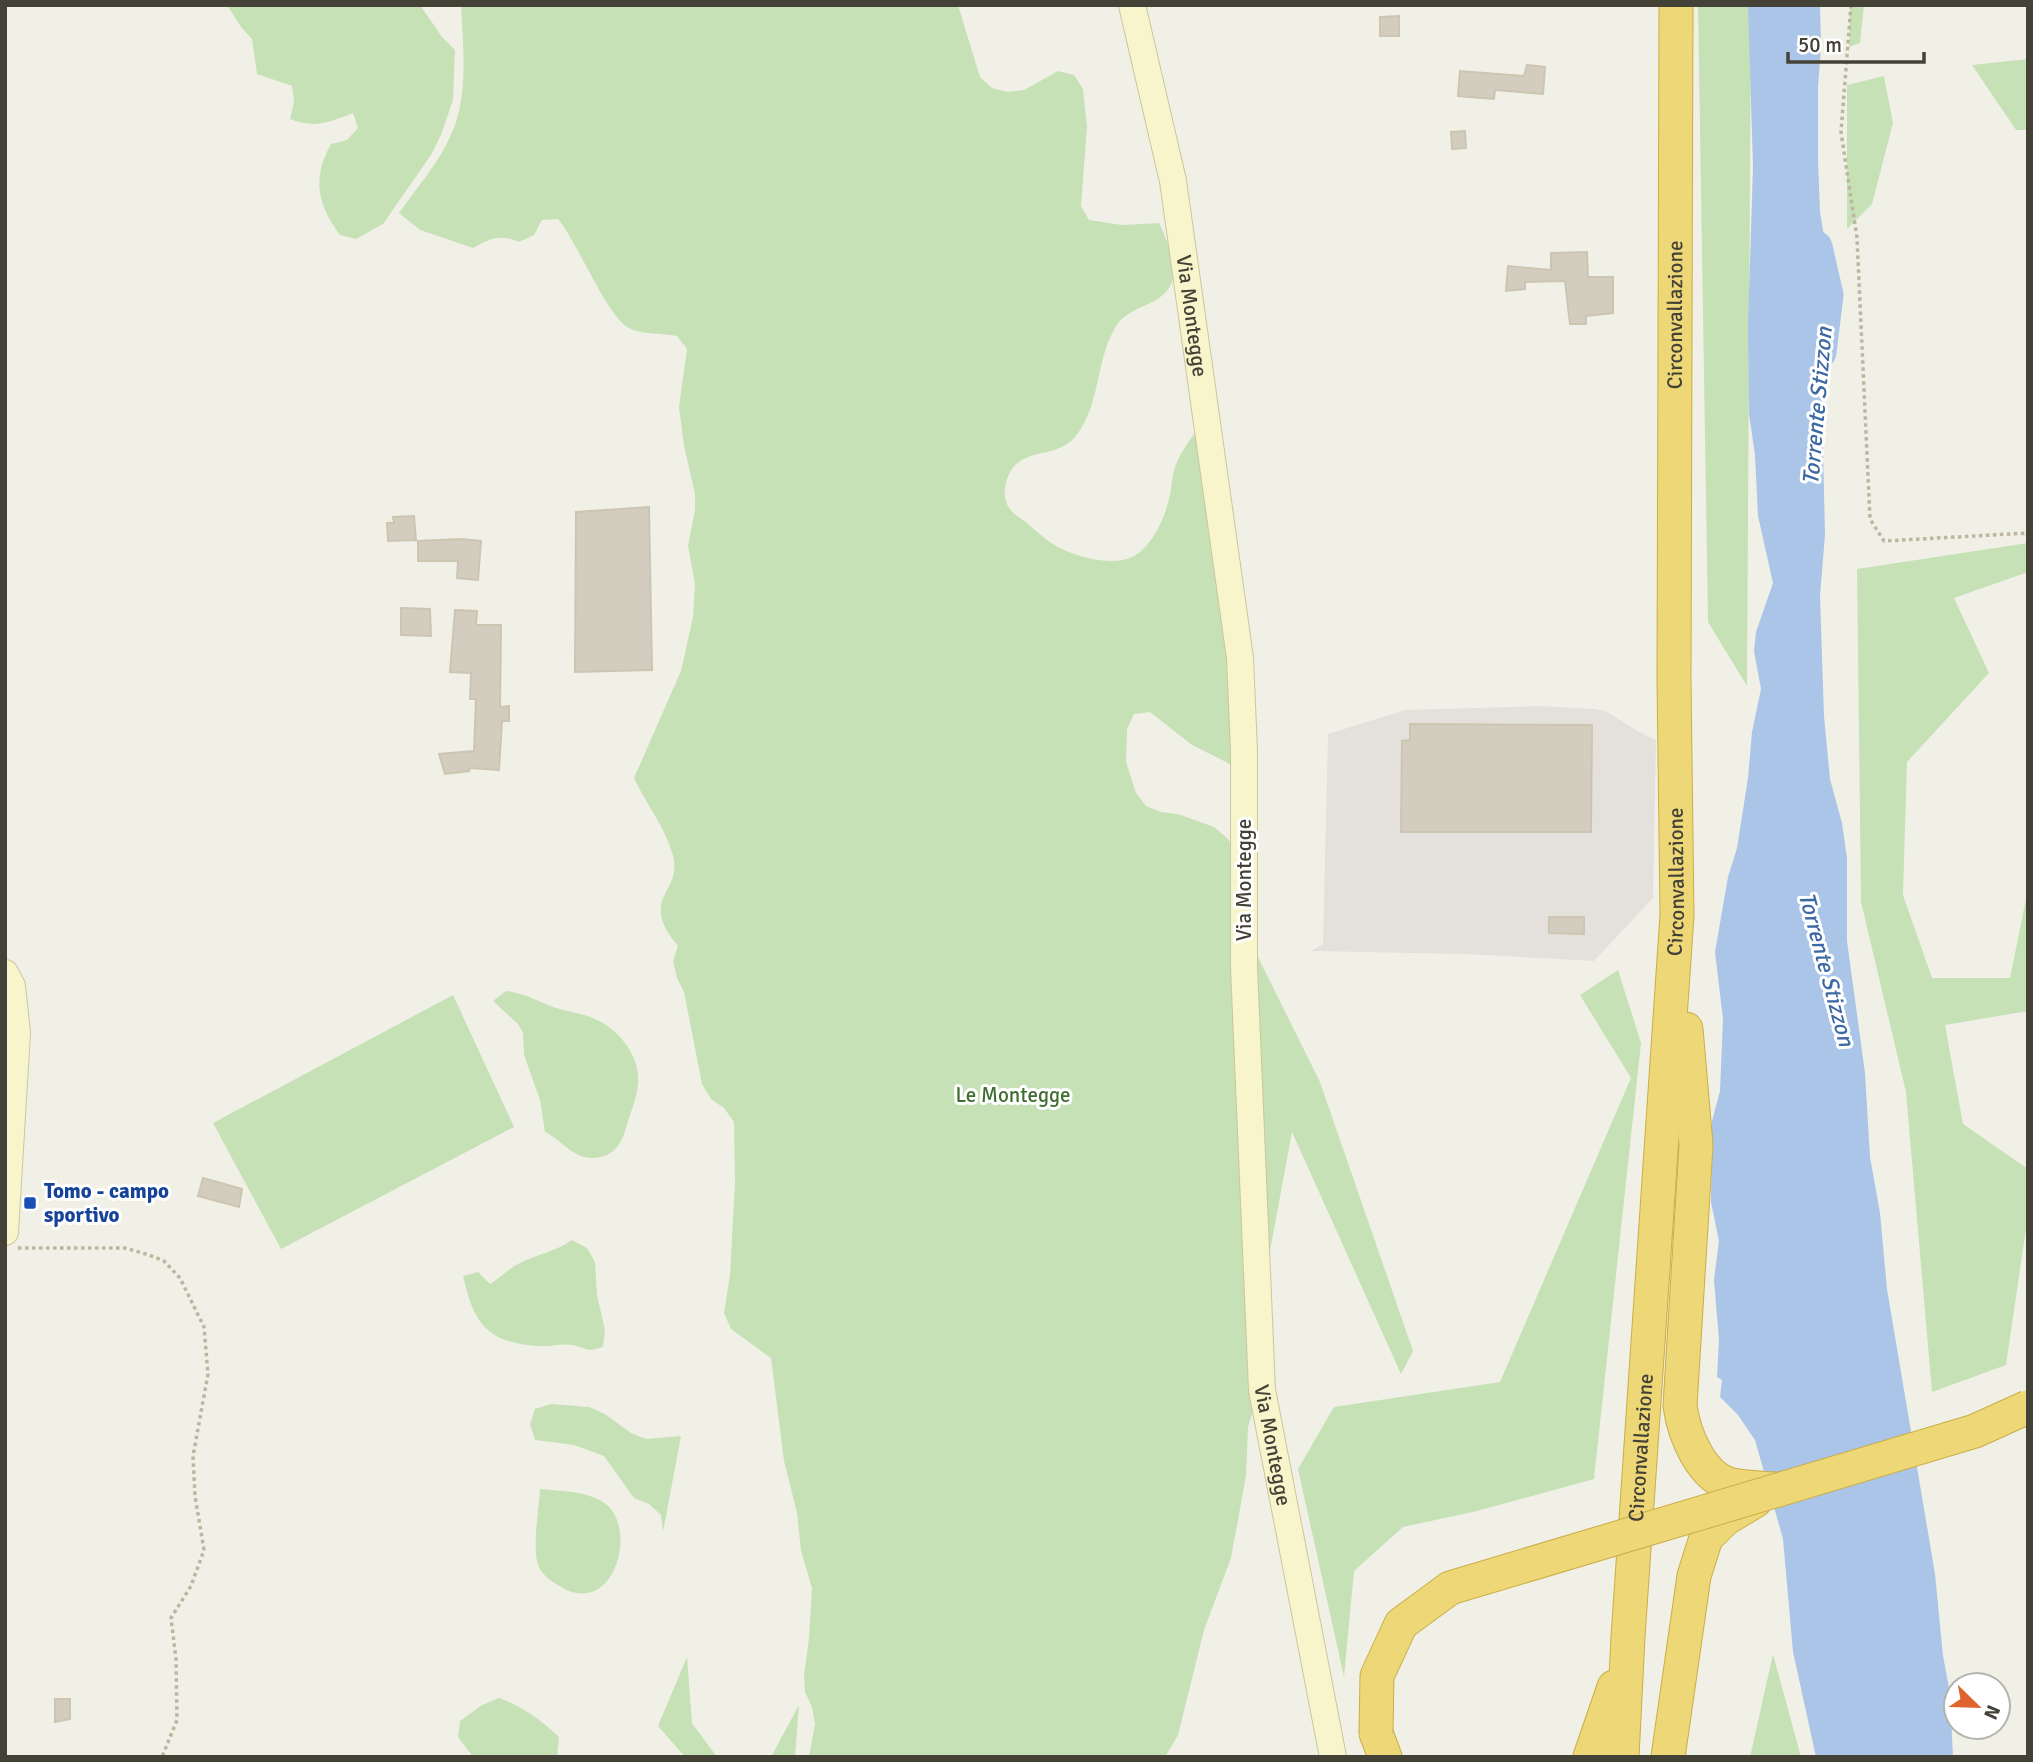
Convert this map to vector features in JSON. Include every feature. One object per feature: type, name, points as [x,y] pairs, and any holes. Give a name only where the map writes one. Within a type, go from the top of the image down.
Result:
[{"type":"highway","name":"Circonvallazione","points":[[1622,1757],[1677,915],[1674,680],[1676,5]]},
{"type":"highway","points":[[1677,915],[1696,1144],[1686,1277],[1680,1406],[1682,1425],[1689,1442],[1708,1469],[1730,1485],[1777,1489]]},
{"type":"highway","points":[[1381,1745],[1377,1676],[1401,1624],[1450,1588],[1975,1431],[2028,1407]]},
{"type":"highway","points":[[1668,1754],[1694,1576],[1706,1538],[1725,1519],[1777,1489]]},
{"type":"highway","points":[[1590,1757],[1612,1696],[1628,1637]]},
{"type":"street","name":"Via Montegge","points":[[1132,5],[1173,181],[1240,658],[1244,751],[1244,967],[1262,1390],[1333,1757]]},
{"type":"street","points":[[5,973],[12,986],[18,1032],[11,1240]]},
{"type":"path","points":[[1851,5],[1841,132],[1857,238],[1870,519],[1884,541],[2028,533]]},
{"type":"path","points":[[11,1240],[125,1248],[164,1261],[180,1278],[205,1327],[208,1374],[193,1456],[195,1496],[204,1550],[191,1586],[171,1618],[176,1659],[177,1720],[162,1757]]},
{"type":"shaded area","points":[[1539,706],[1608,712],[1656,740],[1653,898],[1594,961],[1465,954],[1311,951],[1323,944],[1328,734],[1405,710]]},
{"type":"green space","points":[[227,5],[420,5],[442,37],[455,50],[453,100],[441,135],[431,155],[383,224],[356,239],[340,235],[332,224],[322,202],[319,180],[321,168],[331,144],[347,140],[358,128],[353,113],[315,124],[290,119],[294,102],[292,86],[257,74],[252,39]]},
{"type":"green space","name":"Le Montegge","points":[[461,5],[958,5],[980,77],[992,88],[1008,92],[1024,90],[1058,71],[1074,75],[1083,89],[1087,127],[1081,206],[1089,220],[1122,225],[1159,223],[1164,235],[1174,273],[1169,288],[1155,301],[1121,320],[1109,341],[1094,397],[1083,425],[1067,444],[1031,456],[1015,465],[1006,483],[1006,501],[1016,515],[1065,550],[1099,560],[1133,557],[1146,546],[1160,525],[1176,464],[1205,419],[1246,772],[1192,745],[1150,712],[1134,714],[1127,729],[1126,762],[1136,793],[1146,806],[1214,827],[1227,838],[1249,867],[1251,943],[1320,1082],[1413,1351],[1401,1374],[1292,1132],[1254,1337],[1253,1411],[1248,1427],[1246,1476],[1231,1558],[1204,1630],[1178,1735],[1165,1757],[809,1757],[815,1724],[812,1707],[805,1692],[804,1676],[812,1588],[801,1551],[797,1513],[784,1461],[771,1358],[731,1329],[724,1313],[730,1275],[735,1182],[734,1122],[724,1108],[711,1099],[702,1084],[684,992],[673,961],[678,946],[666,930],[661,917],[661,906],[674,868],[673,856],[666,836],[634,778],[681,671],[693,617],[695,584],[688,546],[695,510],[695,494],[684,446],[679,407],[687,349],[677,336],[640,332],[620,321],[558,219],[542,220],[534,235],[519,242],[495,238],[473,248],[420,230],[399,213],[437,160],[455,125],[463,81]]},
{"type":"green space","points":[[1698,5],[1751,5],[1747,686],[1708,622]]},
{"type":"green space","points":[[1850,5],[1864,5],[1860,43],[1849,47]]},
{"type":"green space","points":[[2028,59],[2028,130],[2016,130],[1972,65]]},
{"type":"green space","points":[[1884,76],[1893,123],[1872,204],[1847,229],[1847,85]]},
{"type":"green space","points":[[2028,543],[2028,572],[1954,598],[1989,673],[1907,762],[1903,895],[1932,978],[2010,978],[2028,889],[2028,1011],[1945,1025],[1963,1124],[2028,1169],[2028,1215],[2006,1365],[1932,1392],[1906,1092],[1861,902],[1857,569]]},
{"type":"green space","points":[[1618,970],[1641,1043],[1594,1479],[1477,1511],[1403,1527],[1354,1571],[1344,1677],[1298,1469],[1334,1407],[1500,1382],[1631,1078],[1580,995]]},
{"type":"green space","points":[[506,991],[593,1018],[619,1036],[632,1053],[638,1074],[637,1089],[622,1138],[612,1152],[601,1157],[584,1157],[545,1132],[540,1100],[524,1055],[523,1033],[518,1024],[493,1001]]},
{"type":"green space","points":[[453,995],[514,1127],[281,1249],[213,1123]]},
{"type":"green space","points":[[572,1240],[587,1248],[595,1262],[597,1295],[605,1330],[603,1347],[589,1350],[568,1345],[521,1344],[507,1341],[486,1328],[472,1307],[463,1276],[478,1272],[490,1284],[518,1264]]},
{"type":"green space","points":[[551,1404],[589,1407],[605,1414],[631,1433],[646,1439],[681,1436],[663,1532],[661,1515],[649,1504],[634,1498],[604,1456],[574,1445],[535,1440],[530,1424],[535,1409]]},
{"type":"green space","points":[[540,1489],[575,1492],[593,1497],[607,1505],[616,1517],[620,1552],[605,1583],[592,1592],[576,1593],[556,1584],[539,1568],[536,1557],[536,1528]]},
{"type":"green space","points":[[1773,1654],[1801,1757],[1750,1757]]},
{"type":"green space","points":[[687,1657],[692,1723],[717,1757],[685,1757],[658,1726]]},
{"type":"green space","points":[[499,1698],[531,1714],[559,1737],[557,1757],[473,1757],[458,1737],[460,1721],[482,1705]]},
{"type":"green space","points":[[799,1705],[795,1757],[771,1757]]},
{"type":"water","points":[[1748,5],[1820,5],[1818,160],[1820,212],[1828,260],[1822,402],[1825,535],[1820,596],[1824,716],[1830,779],[1842,823],[1847,858],[1847,941],[1865,1073],[1870,1157],[1880,1213],[1887,1289],[1935,1574],[1946,1671],[1942,1671],[1942,1741],[1952,1741],[1953,1757],[1816,1757],[1793,1652],[1783,1539],[1755,1440],[1738,1415],[1720,1397],[1722,1380],[1717,1377],[1719,1340],[1714,1280],[1719,1241],[1711,1202],[1712,1121],[1720,1091],[1723,1019],[1715,952],[1728,877],[1737,848],[1752,732],[1761,689],[1754,651],[1756,632],[1773,583],[1758,516],[1755,455],[1749,414],[1748,325],[1753,167]]},
{"type":"building","points":[[1399,16],[1399,36],[1380,36],[1380,17]]},
{"type":"building","points":[[1527,65],[1545,67],[1543,94],[1495,90],[1494,99],[1458,96],[1460,71],[1524,76]]},
{"type":"building","points":[[1465,131],[1466,148],[1452,149],[1451,132]]},
{"type":"building","points":[[1587,252],[1588,277],[1613,277],[1613,313],[1586,316],[1586,324],[1570,324],[1565,281],[1525,282],[1525,289],[1506,291],[1508,266],[1551,270],[1551,253]]},
{"type":"building","points":[[649,507],[652,670],[575,672],[576,512]]},
{"type":"building","points":[[414,516],[416,540],[388,541],[387,523],[394,523],[393,517]]},
{"type":"building","points":[[418,541],[481,541],[478,580],[457,578],[458,561],[418,561]]},
{"type":"building","points":[[401,608],[430,609],[431,636],[401,635]]},
{"type":"building","points":[[455,610],[477,611],[476,625],[501,625],[500,707],[509,706],[509,721],[502,721],[499,770],[469,768],[469,771],[445,774],[439,754],[474,751],[476,699],[470,699],[471,673],[450,672]]},
{"type":"building","points":[[1410,724],[1592,725],[1591,832],[1401,832],[1402,741],[1410,740]]},
{"type":"building","points":[[1549,917],[1584,917],[1584,934],[1549,933]]},
{"type":"building","points":[[203,1178],[242,1189],[239,1207],[198,1196]]},
{"type":"building","points":[[55,1699],[70,1699],[70,1719],[55,1722]]},
{"type":"waterway","name":"Torrente Stizzon","points":[[1816,247],[1827,295],[1820,352]]},
{"type":"place","name":"Tomo - campo sportivo","points":[[30,1203]]}]
